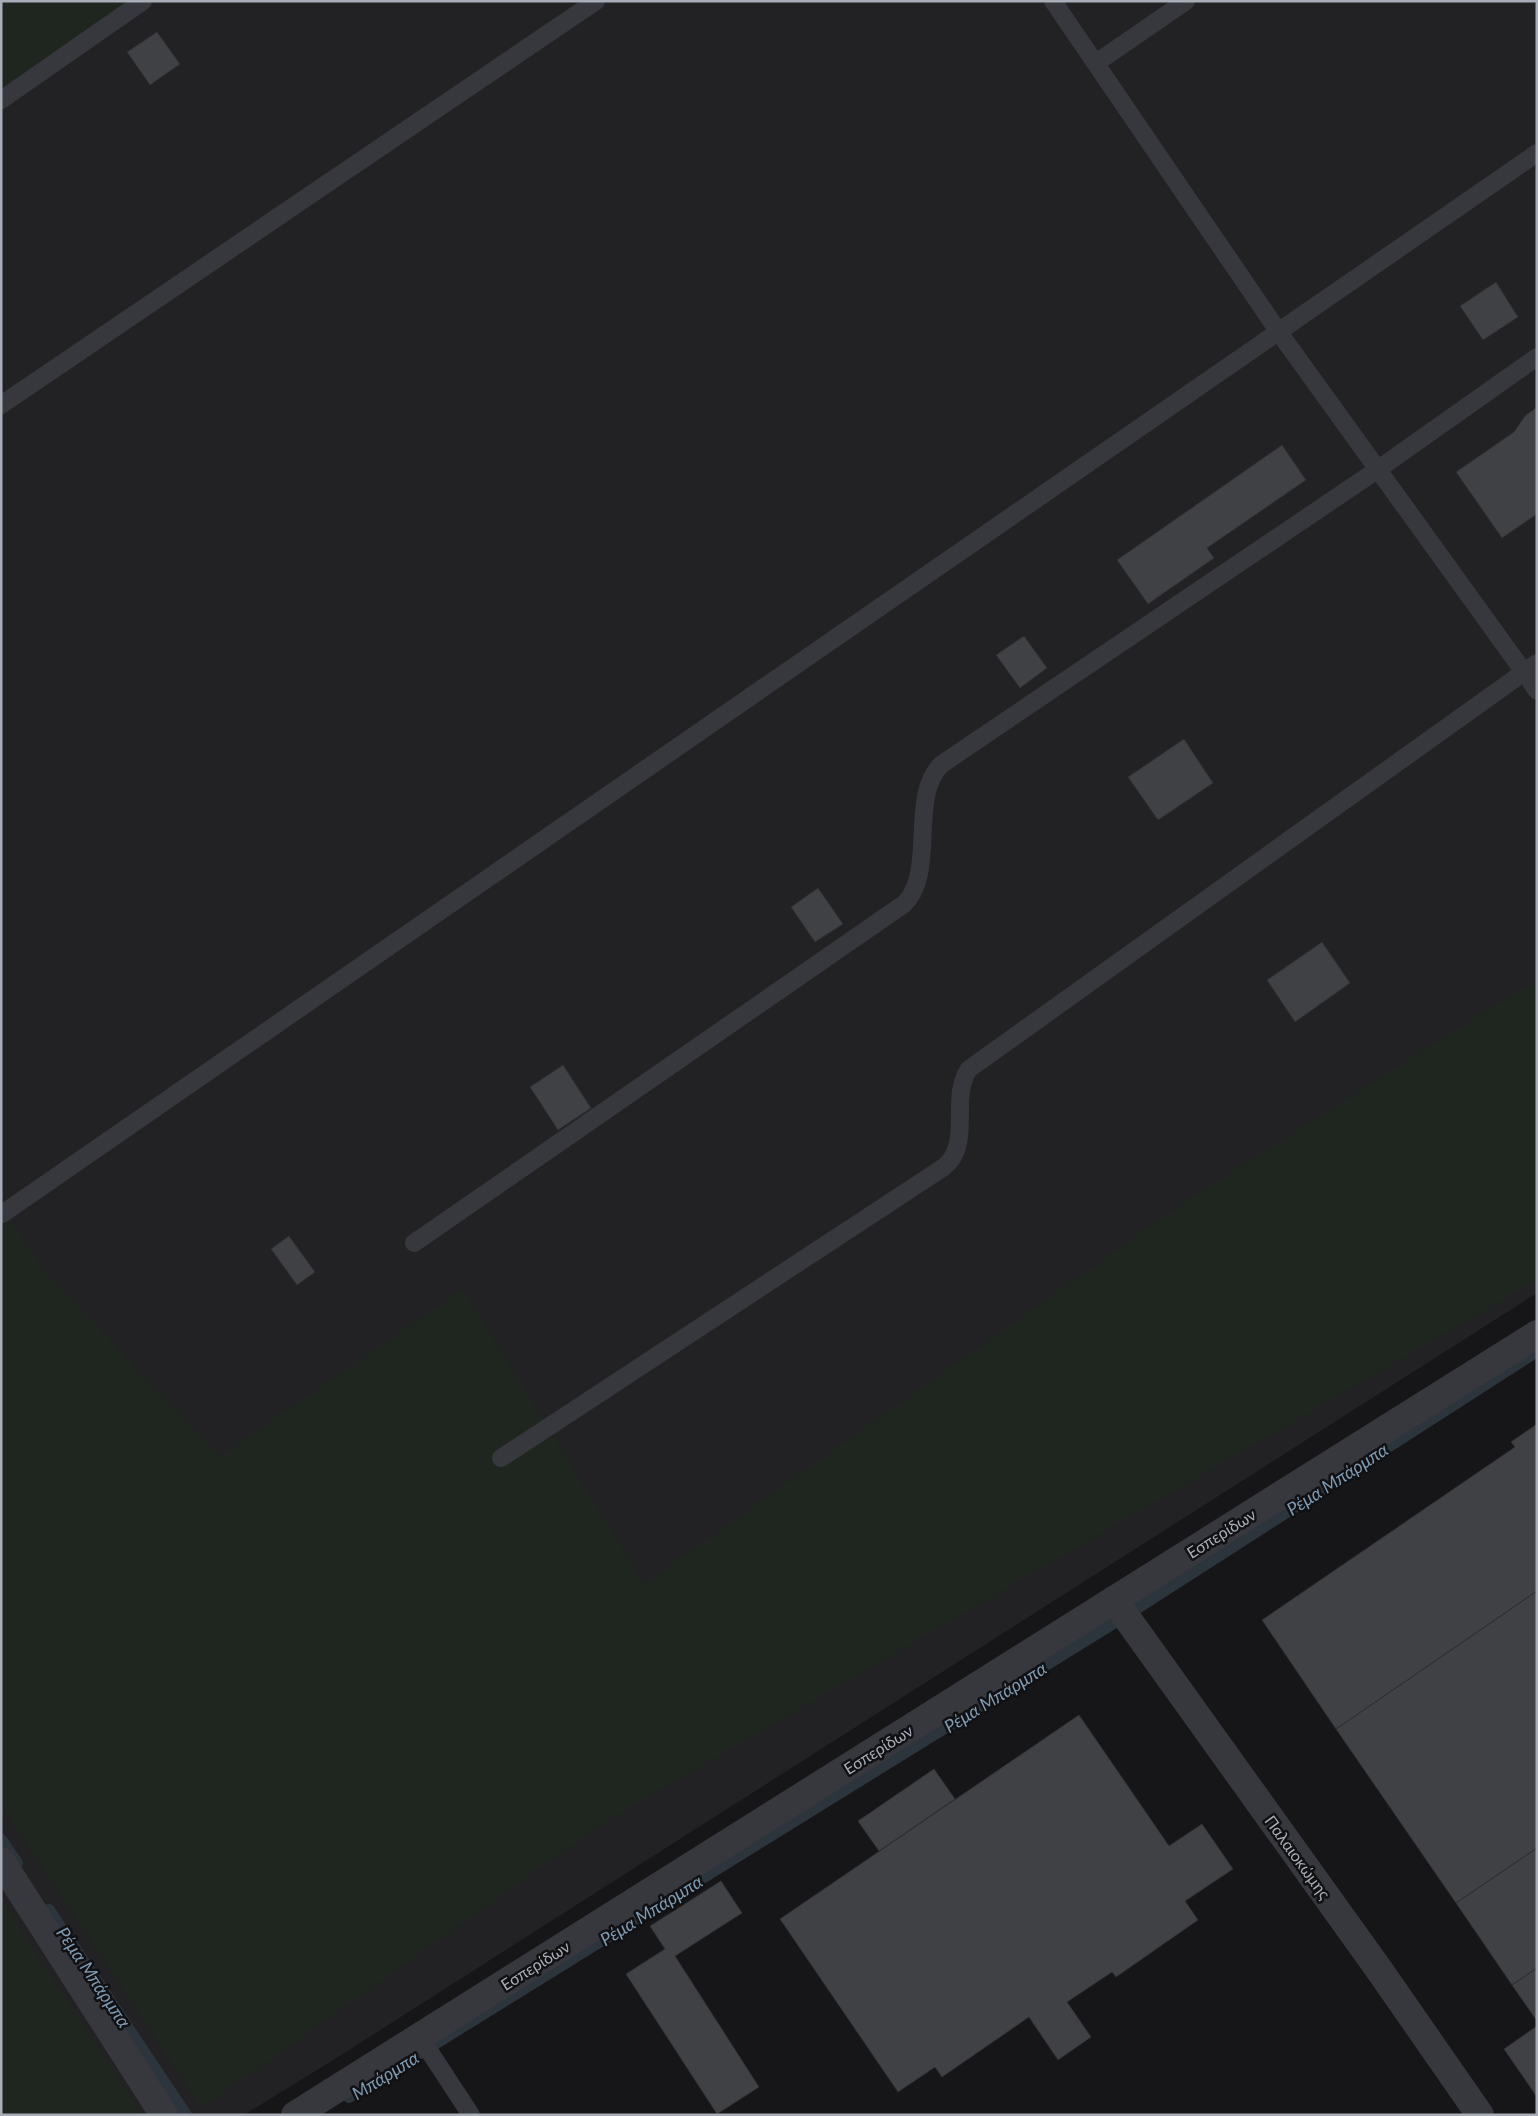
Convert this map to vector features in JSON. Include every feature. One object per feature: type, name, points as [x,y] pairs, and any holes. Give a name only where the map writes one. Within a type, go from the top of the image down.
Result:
[{"type":"street","name":"Εσπερίδων","points":[[295,2115],[1537,1334]]},
{"type":"street","name":"Παλαιοκώμης","points":[[1114,1600],[1374,1963],[1480,2115]]},
{"type":"street","points":[[1,1861],[164,2115]]},
{"type":"lane","points":[[1,100],[143,1]]},
{"type":"lane","points":[[1,405],[596,1]]},
{"type":"lane","points":[[1053,1],[1278,331],[1377,470],[1530,667],[1537,691]]},
{"type":"lane","points":[[1096,63],[1186,1]]},
{"type":"lane","points":[[2,1214],[1537,153]]},
{"type":"lane","points":[[414,1243],[911,898],[918,882],[928,786],[935,770],[942,764],[1377,470],[1537,357]]},
{"type":"lane","points":[[501,1458],[944,1168],[950,1163],[958,1150],[962,1082],[969,1069],[1530,667]]},
{"type":"lane","points":[[420,2037],[471,2115]]},
{"type":"shaded area","points":[[1,1],[1537,1],[1537,1293],[244,2115],[1,2115]]},
{"type":"shaded area","points":[[1,1],[136,1],[1,95]]},
{"type":"shaded area","points":[[1537,979],[1537,1280],[605,1822],[202,2108],[1,1804],[1,1205],[47,1274],[220,1456],[463,1289],[644,1584],[1193,1196]]},
{"type":"shaded area","points":[[1,1899],[142,2115],[1,2115]]},
{"type":"building","points":[[157,32],[180,64],[150,85],[127,52]]},
{"type":"building","points":[[1496,282],[1518,317],[1483,340],[1460,306]]},
{"type":"building","points":[[1537,407],[1537,514],[1502,538],[1456,472],[1514,432],[1525,416]]},
{"type":"building","points":[[1282,445],[1306,480],[1207,548],[1214,558],[1148,604],[1117,560]]},
{"type":"building","points":[[1024,636],[1047,668],[1020,688],[996,655]]},
{"type":"building","points":[[1184,739],[1213,783],[1158,820],[1128,777]]},
{"type":"building","points":[[818,888],[843,924],[815,942],[791,907]]},
{"type":"building","points":[[1322,942],[1350,983],[1295,1022],[1267,980]]},
{"type":"building","points":[[563,1065],[591,1108],[558,1130],[530,1087]]},
{"type":"building","points":[[289,1236],[315,1272],[297,1285],[271,1249]]},
{"type":"building","points":[[1537,1424],[1537,1591],[1336,1729],[1262,1620],[1515,1447],[1511,1442]]},
{"type":"building","points":[[1537,1591],[1537,1848],[1456,1903],[1336,1729]]},
{"type":"building","points":[[1079,1715],[1169,1846],[1202,1824],[1233,1869],[1185,1901],[1198,1920],[1116,1977],[1112,1972],[1067,2002],[1091,2037],[1058,2060],[1029,2017],[942,2077],[935,2067],[898,2092],[780,1919]]},
{"type":"building","points":[[934,1769],[955,1799],[879,1851],[858,1821]]},
{"type":"building","points":[[1537,1848],[1537,1968],[1512,1985],[1456,1903]]},
{"type":"building","points":[[721,1881],[742,1913],[675,1956],[759,2087],[717,2114],[626,1974],[665,1949],[650,1926]]},
{"type":"building","points":[[1537,1968],[1537,2021],[1512,1985]]},
{"type":"building","points":[[1537,2026],[1537,2097],[1504,2049]]},
{"type":"waterway","name":"Ρέμα Μπάρμπα","points":[[349,2097],[1125,1616],[1537,1351]]},
{"type":"waterway","name":"Ρέμα Μπάρμπα","points":[[1,1840],[17,1863]]},
{"type":"waterway","name":"Ρέμα Μπάρμπα","points":[[49,1910],[186,2115]]},
{"type":"water label","name":"Μπάρμπα","points":[[385,2075]]}]
